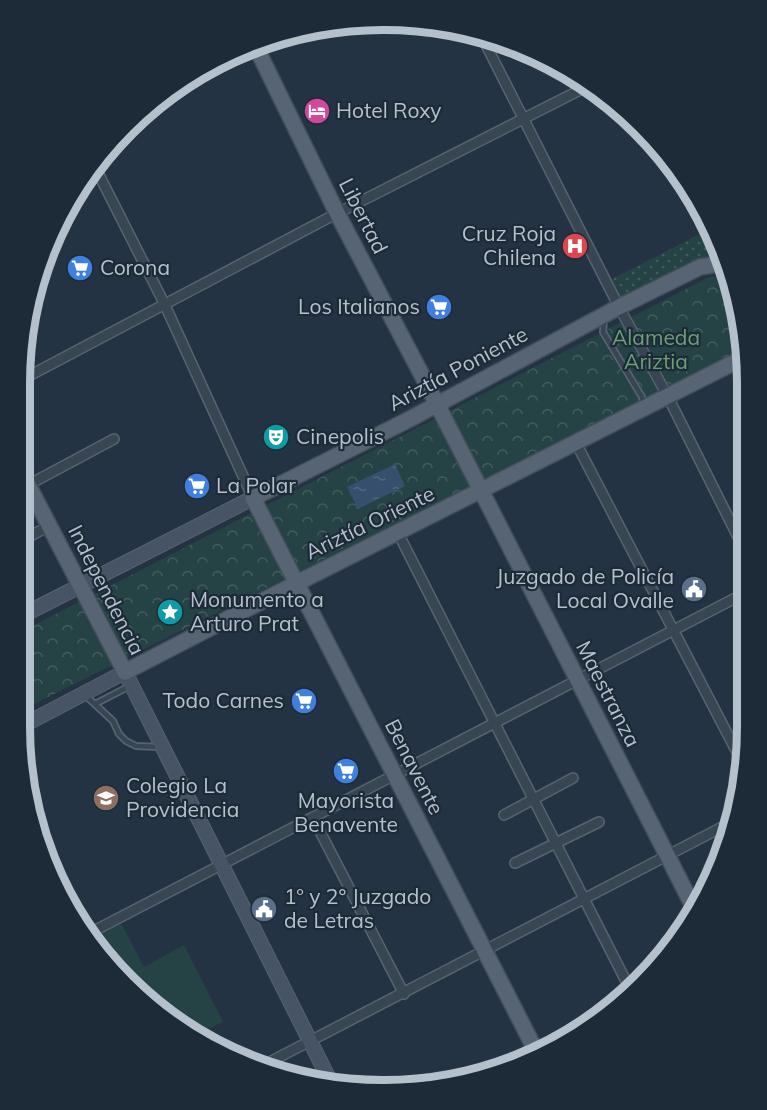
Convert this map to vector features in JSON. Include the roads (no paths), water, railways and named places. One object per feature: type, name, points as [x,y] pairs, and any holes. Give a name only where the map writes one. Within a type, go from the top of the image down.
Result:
[{"type":"main road","name":"Libertad","points":[[259,53],[337,213],[437,404]]},
{"type":"main road","name":"Ariztía Poniente","points":[[30,611],[437,404],[612,311],[700,267],[716,264]]},
{"type":"main road","name":"Ariztía Oriente","points":[[30,722],[126,675],[297,583],[736,362]]},
{"type":"main road","name":"Maestranza","points":[[437,404],[691,902]]},
{"type":"main road","name":"Independencia","points":[[30,489],[126,675]]},
{"type":"main road","name":"Benavente","points":[[253,498],[534,1047]]},
{"type":"main road","points":[[126,675],[327,1075]]},
{"type":"street","points":[[486,46],[612,311],[668,397],[737,535]]},
{"type":"street","points":[[30,375],[337,213],[580,90]]},
{"type":"street","points":[[99,174],[164,303],[253,498]]},
{"type":"street","points":[[30,479],[114,439]]},
{"type":"street","points":[[576,443],[736,750]]},
{"type":"street","name":"Independencia","points":[[30,536],[49,526]]},
{"type":"street","points":[[398,533],[627,982]]},
{"type":"street","points":[[95,930],[737,597]]},
{"type":"street","points":[[504,815],[573,778]]},
{"type":"street","points":[[313,818],[404,994]]},
{"type":"street","points":[[515,864],[599,822]]},
{"type":"street","points":[[271,1061],[722,827]]},
{"type":"lane","points":[[612,311],[603,332],[643,402],[652,404]]},
{"type":"lane","points":[[94,704],[126,687],[126,675]]},
{"type":"lane","points":[[84,694],[113,721],[119,734],[126,741],[145,747],[162,746]]},
{"type":"water","points":[[395,464],[405,486],[358,509],[347,487]]},
{"type":"place","name":"Hotel Roxy","points":[[317,111]]},
{"type":"place","name":"Cruz Roja Chilena","points":[[575,246]]},
{"type":"place","name":"Corona","points":[[80,268]]},
{"type":"place","name":"Los Italianos","points":[[439,307]]},
{"type":"place","name":"Cinepolis","points":[[276,437]]},
{"type":"place","name":"La Polar","points":[[197,486]]},
{"type":"place","name":"Juzgado de Policía Local Ovalle","points":[[694,589]]},
{"type":"place","name":"Monumento a Arturo Prat","points":[[170,612]]},
{"type":"place","name":"Todo Carnes","points":[[304,701]]},
{"type":"place","name":"Mayorista Benavente","points":[[346,771]]},
{"type":"place","name":"Colegio La Providencia","points":[[106,798]]},
{"type":"place","name":"1º y 2° Juzgado de Letras","points":[[264,909]]},
{"type":"park label","name":"Alameda Ariztia","points":[[656,350]]}]
